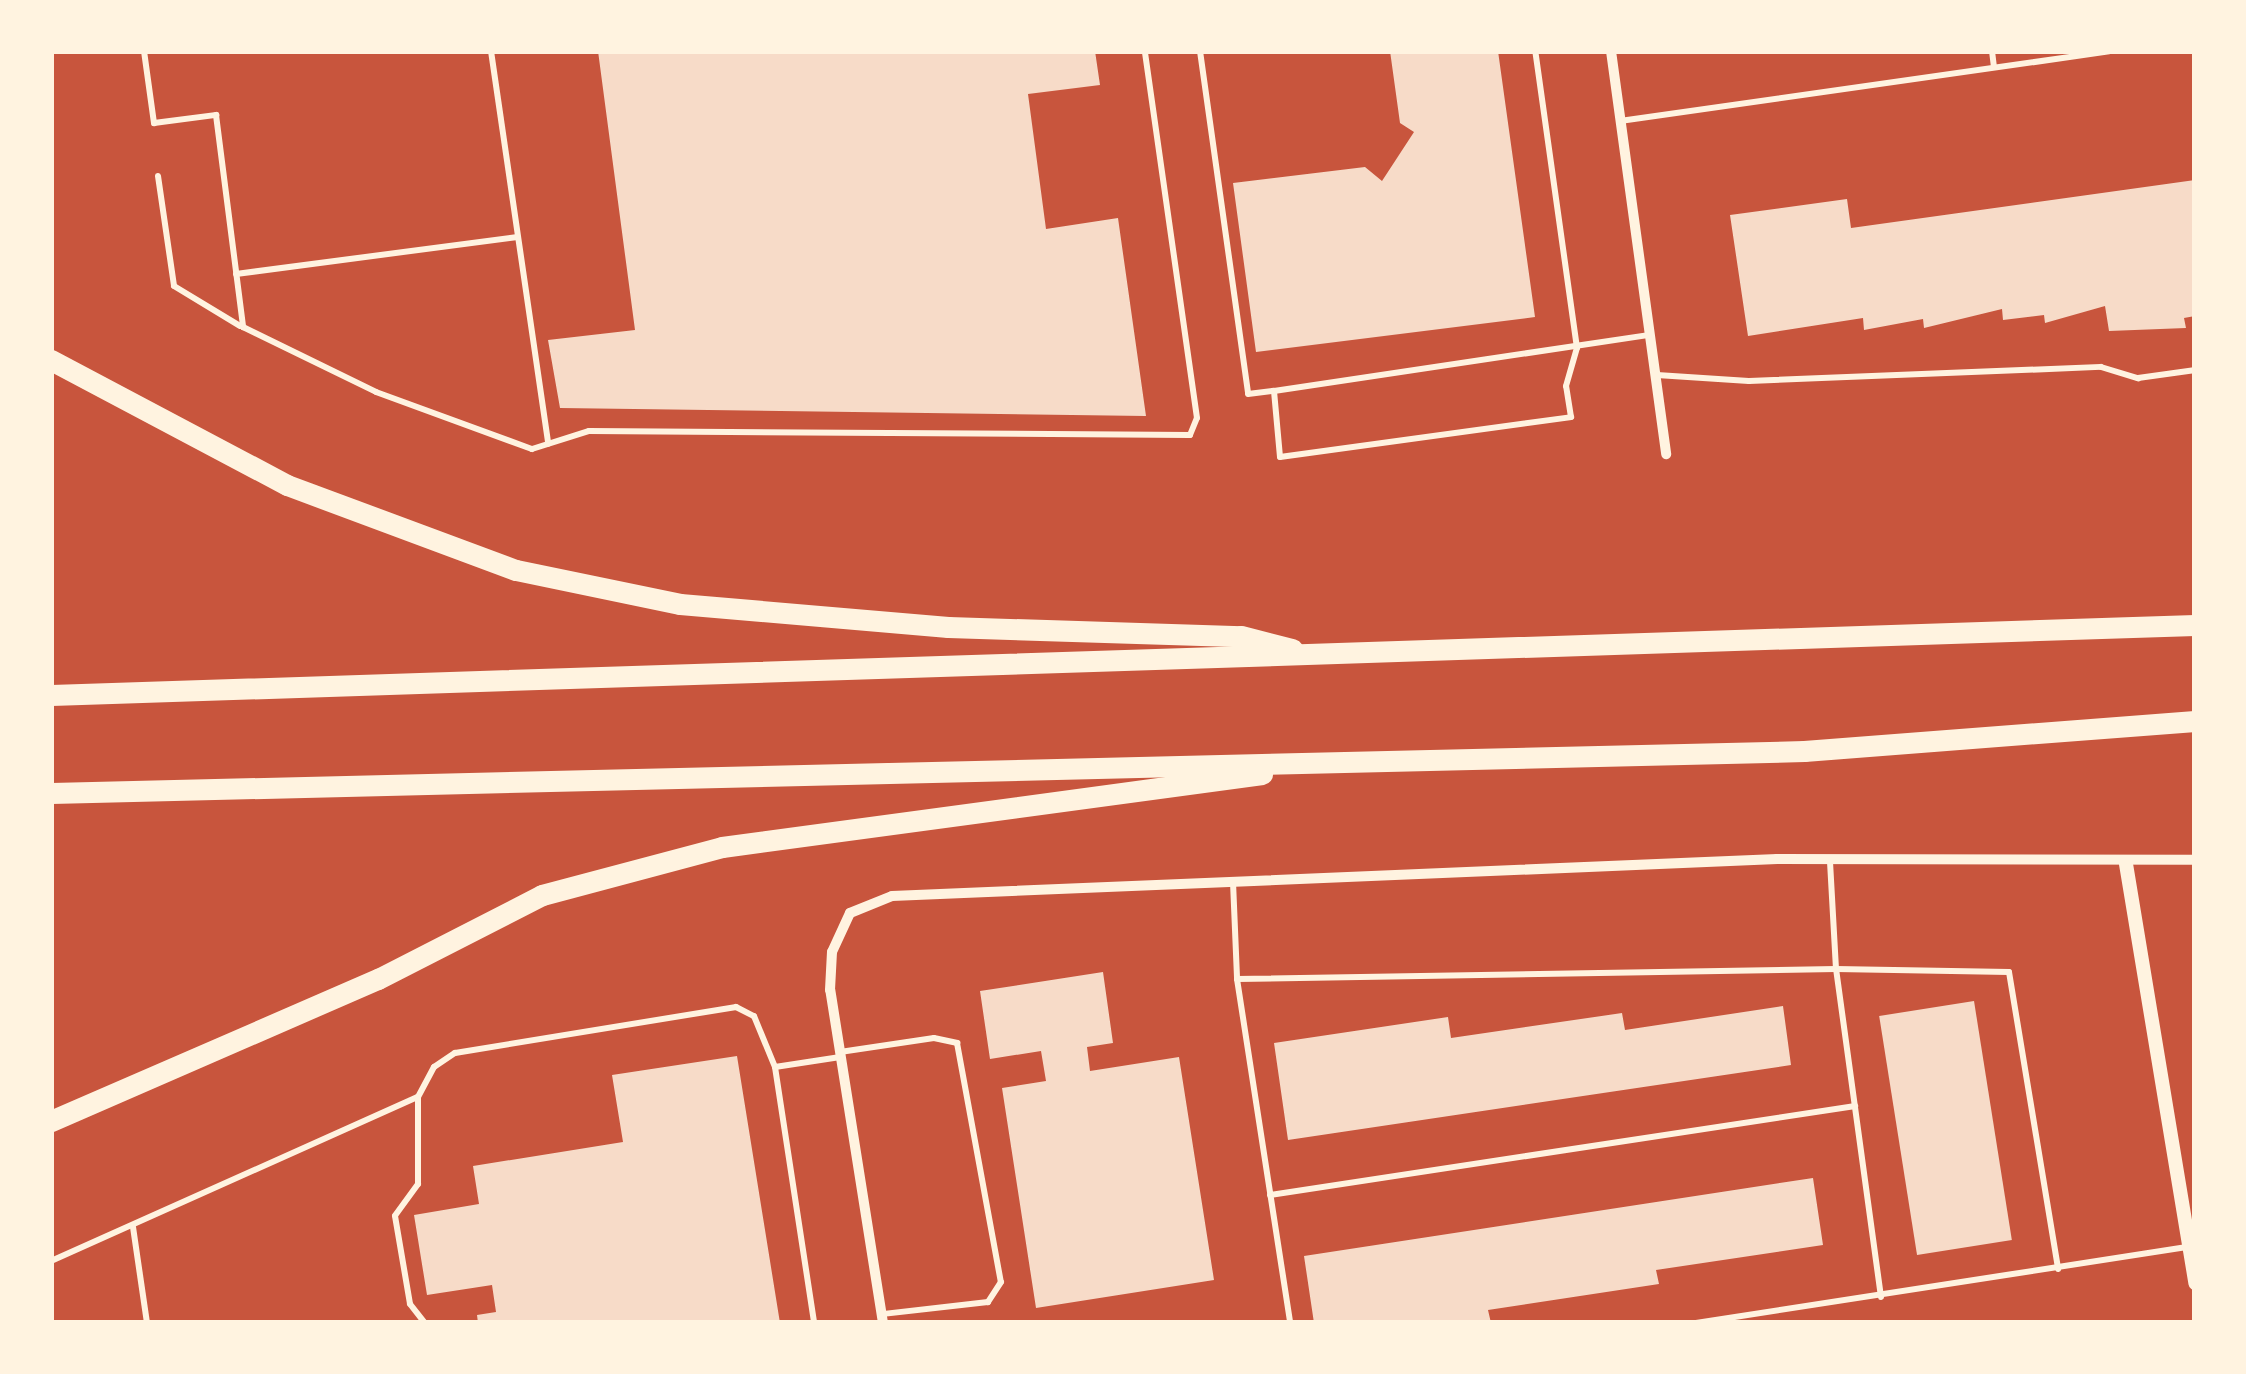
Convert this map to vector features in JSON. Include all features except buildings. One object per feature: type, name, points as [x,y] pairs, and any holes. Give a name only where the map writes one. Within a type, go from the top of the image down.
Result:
[{"type":"highway","points":[[51,360],[287,485],[516,570],[680,604],[948,627],[1241,636],[1316,656]]},
{"type":"highway","points":[[51,695],[2195,625]]},
{"type":"highway","points":[[51,793],[1804,752],[2195,721]]},
{"type":"highway","points":[[51,1121],[378,979],[542,895],[722,847],[1378,762]]},
{"type":"street","points":[[1611,51],[1666,454]]},
{"type":"street","points":[[882,1318],[840,1055],[832,952],[850,913],[892,896],[1830,860],[2126,864],[2195,860]]},
{"type":"street","points":[[2126,864],[2195,1283]]},
{"type":"lane","points":[[143,51],[154,123],[216,115],[242,327]]},
{"type":"lane","points":[[491,51],[548,444]]},
{"type":"lane","points":[[158,176],[174,286],[242,327],[376,392],[532,449],[589,430],[1190,434],[1197,418],[1145,51]]},
{"type":"lane","points":[[1200,51],[1248,394],[1648,335]]},
{"type":"lane","points":[[1274,391],[1280,457],[1571,417],[1566,386],[1577,349],[1535,51]]},
{"type":"lane","points":[[1992,51],[1994,68]]},
{"type":"lane","points":[[1620,121],[2109,51]]},
{"type":"lane","points":[[236,274],[518,237]]},
{"type":"lane","points":[[1654,375],[1749,381],[2101,367],[2138,378],[2195,370]]},
{"type":"lane","points":[[1830,860],[1836,969],[1881,1297]]},
{"type":"lane","points":[[1232,880],[1237,979],[1291,1323]]},
{"type":"lane","points":[[1237,979],[1836,969],[2009,972],[2058,1269]]},
{"type":"lane","points":[[425,1323],[410,1304],[395,1216],[418,1184],[418,1097],[434,1067],[455,1053],[736,1007],[754,1016],[775,1066],[814,1323]]},
{"type":"lane","points":[[775,1066],[934,1037],[956,1043],[1001,1282],[988,1301],[882,1318]]},
{"type":"lane","points":[[51,1261],[418,1097]]},
{"type":"lane","points":[[1270,1196],[1855,1106]]},
{"type":"lane","points":[[133,1227],[147,1323]]},
{"type":"lane","points":[[1696,1323],[2189,1247]]}]
